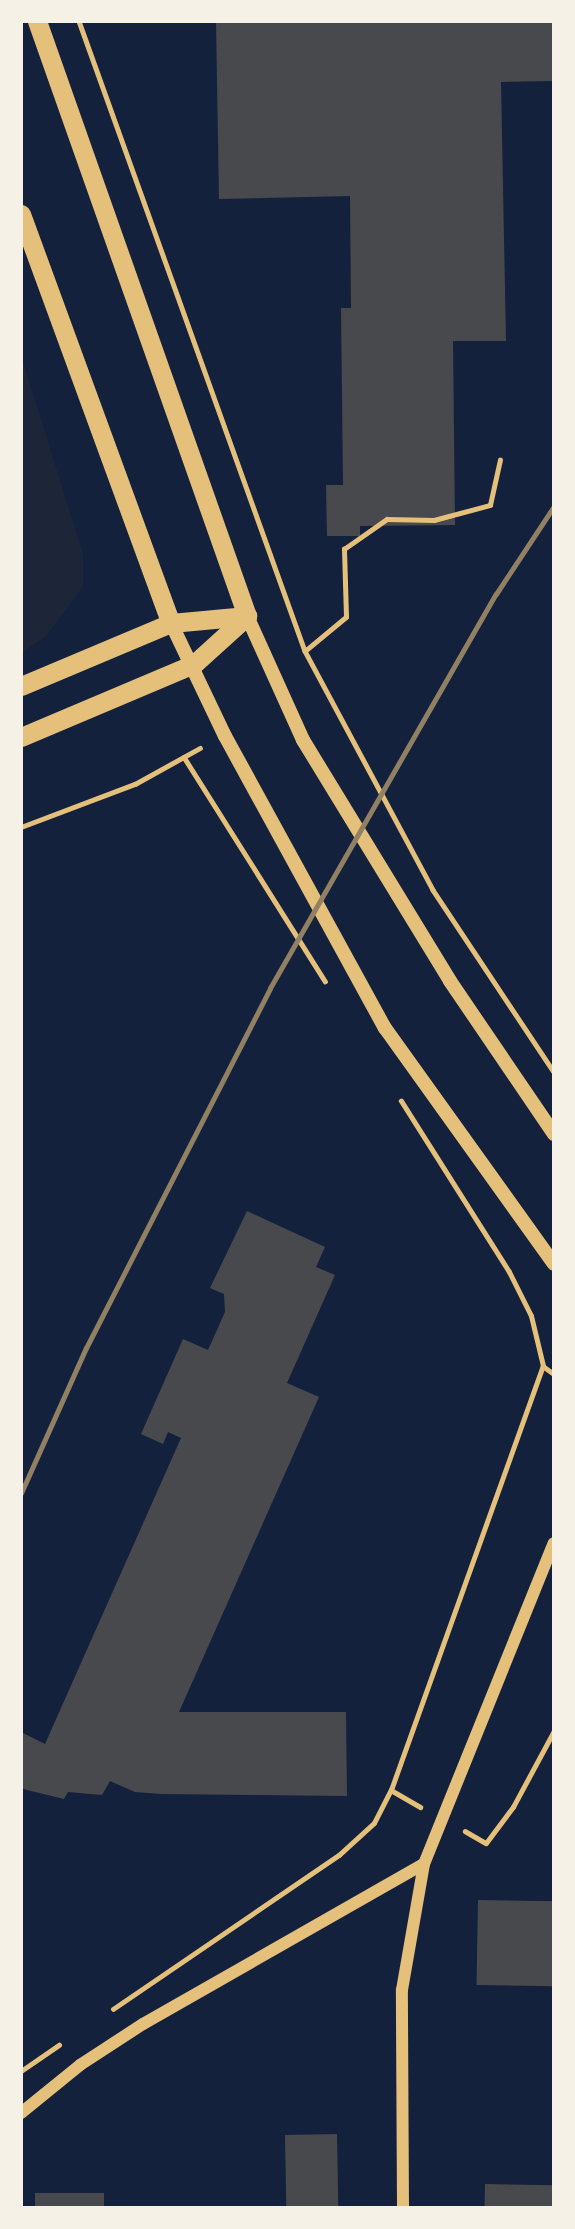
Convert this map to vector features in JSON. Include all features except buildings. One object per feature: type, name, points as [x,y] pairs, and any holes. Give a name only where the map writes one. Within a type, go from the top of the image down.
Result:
[{"type":"highway","points":[[37,21],[247,616]]},
{"type":"highway","points":[[21,214],[172,622]]},
{"type":"highway","points":[[21,686],[172,622],[247,616]]},
{"type":"highway","points":[[21,737],[194,664],[247,616]]},
{"type":"main road","points":[[247,616],[303,740],[450,981],[554,1134]]},
{"type":"main road","points":[[172,622],[194,664],[225,736],[385,1028],[554,1264]]},
{"type":"street","points":[[403,2208],[401,1990],[424,1864],[554,1543]]},
{"type":"street","points":[[21,2113],[80,2065],[144,2024],[424,1864]]},
{"type":"path","points":[[79,21],[305,651],[433,890],[554,1072]]},
{"type":"path","points":[[305,651],[346,617],[344,549],[387,519],[434,520],[490,505],[500,460]]},
{"type":"path","points":[[288,707],[326,691]]},
{"type":"path","points":[[21,827],[135,784],[225,736]]},
{"type":"path","points":[[110,2011],[339,1855],[374,1823],[390,1790],[543,1366],[554,1374]]},
{"type":"path","points":[[486,1843],[513,1807],[554,1731]]},
{"type":"path","points":[[21,2071],[65,2041]]},
{"type":"shaded area","points":[[21,355],[83,554],[83,587],[46,636],[21,654]]},
{"type":"railway","points":[[21,1493],[86,1348],[270,988],[496,594],[554,506]]}]
